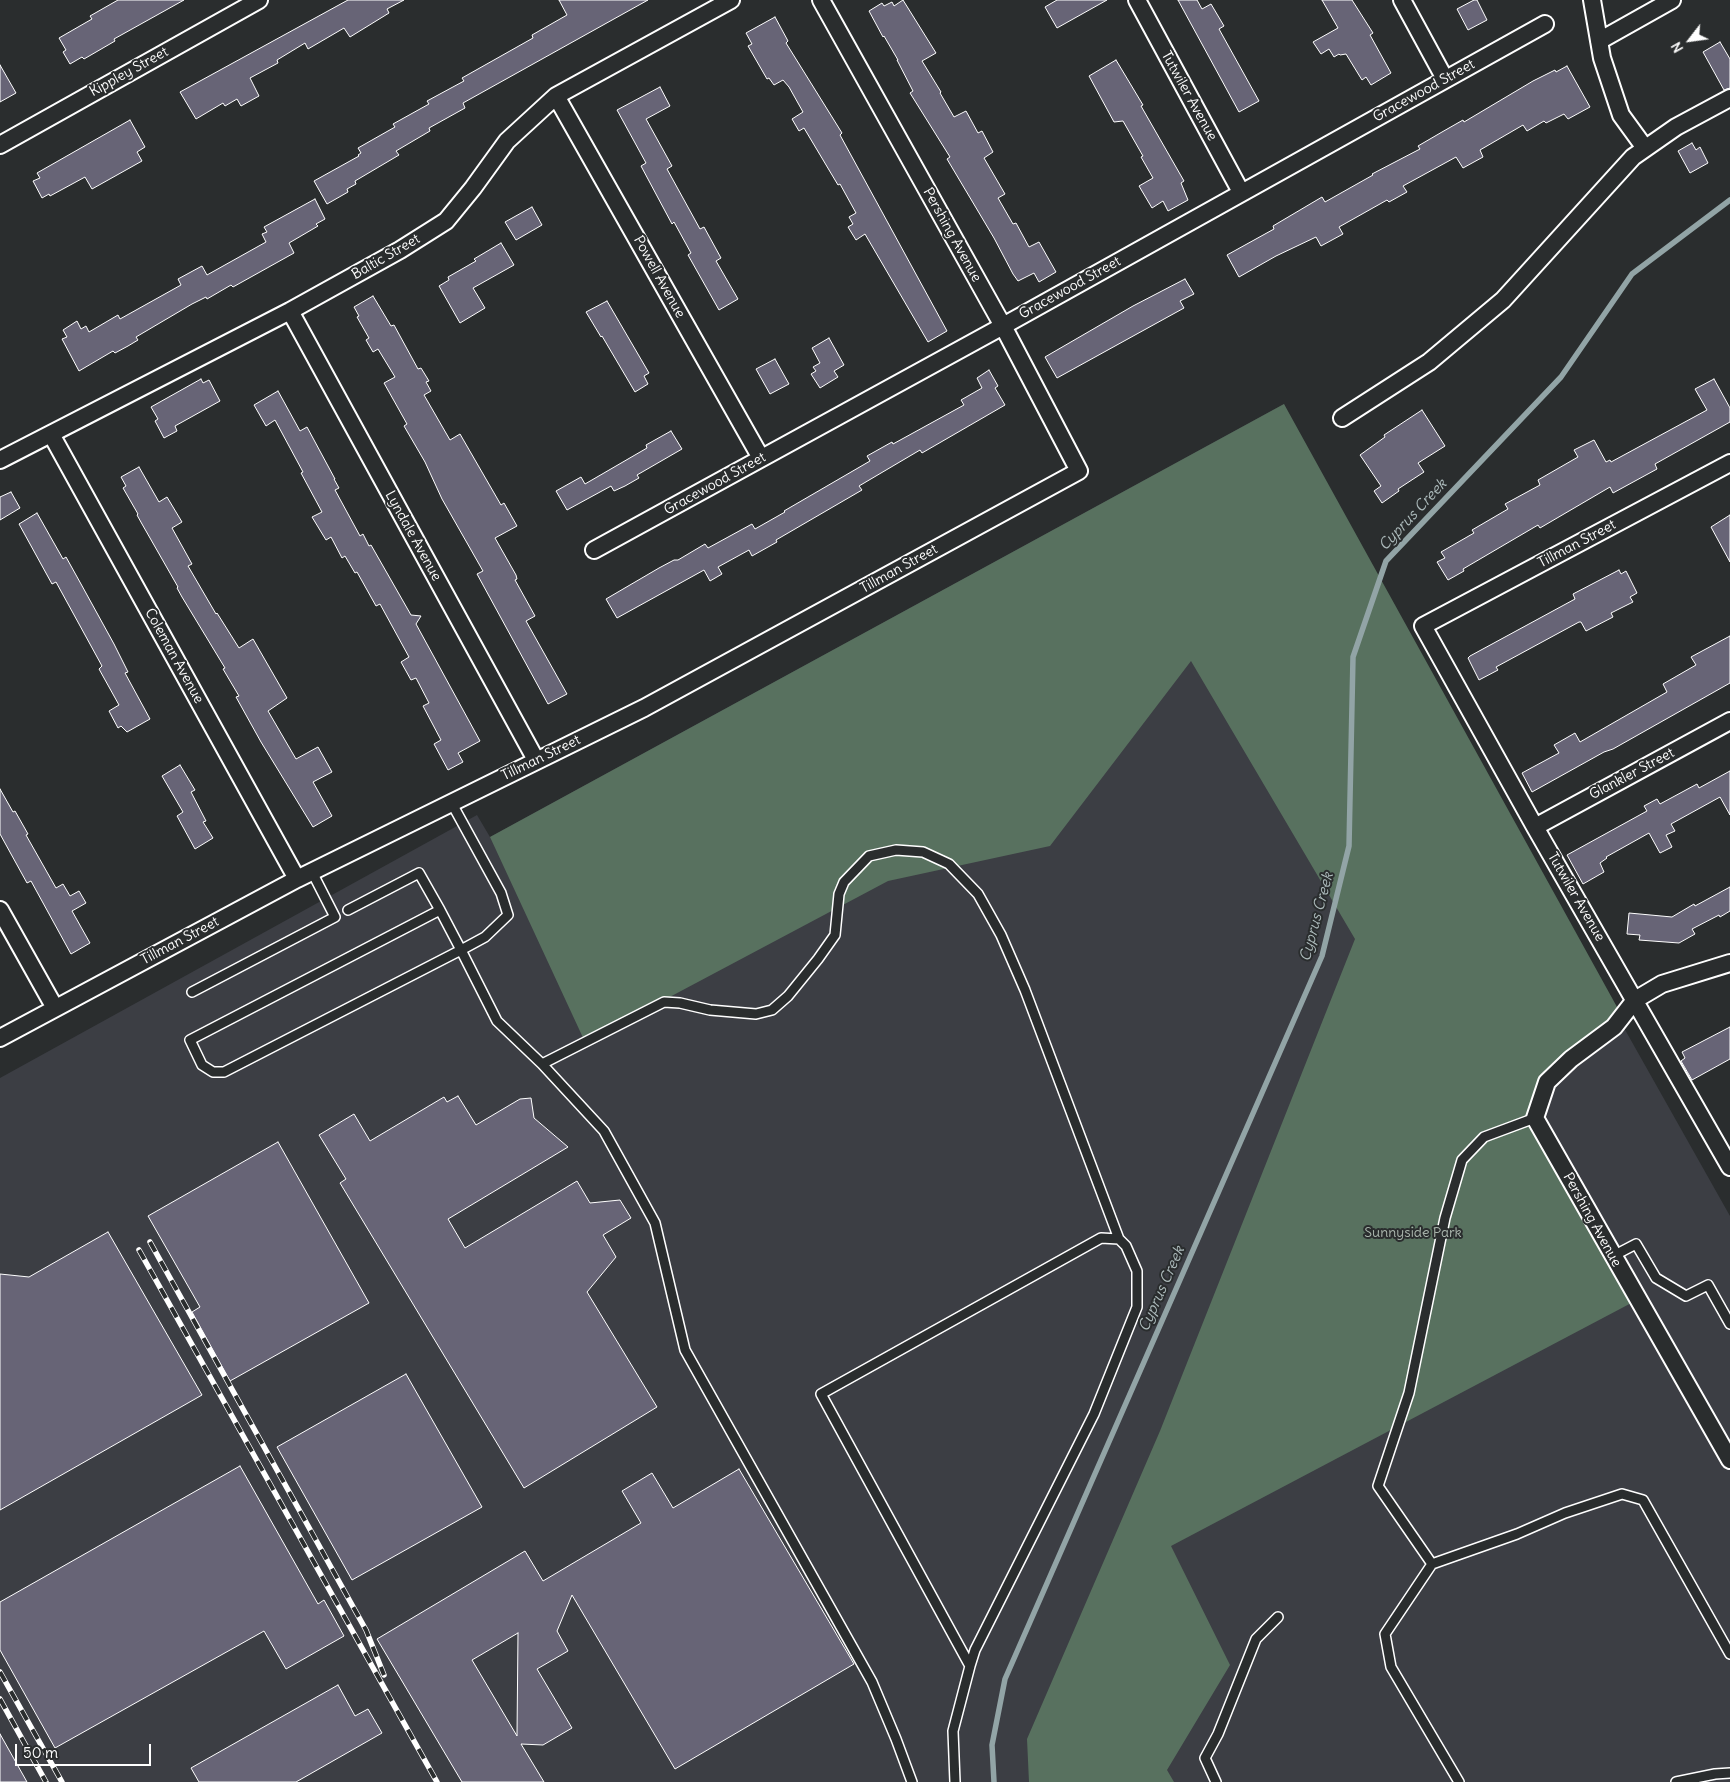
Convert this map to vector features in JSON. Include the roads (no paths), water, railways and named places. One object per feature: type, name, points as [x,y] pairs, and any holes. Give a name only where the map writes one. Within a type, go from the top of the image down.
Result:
[{"type":"street","name":"Kippley Street","points":[[0,145],[259,0]]},
{"type":"street","name":"Baltic Street","points":[[0,460],[290,311],[400,250],[446,221],[507,141],[556,96],[731,0]]},
{"type":"street","name":"Pershing Avenue","points":[[821,0],[1003,326],[1079,471]]},
{"type":"street","name":"Tutwiler Avenue","points":[[1137,0],[1241,192]]},
{"type":"street","points":[[1402,0],[1445,79]]},
{"type":"street","points":[[1592,0],[1602,58],[1621,115],[1645,148]]},
{"type":"street","points":[[1599,41],[1672,0]]},
{"type":"street","name":"Gracewood Street","points":[[594,550],[1003,326],[1545,24]]},
{"type":"street","name":"Powell Avenue","points":[[556,96],[761,458]]},
{"type":"street","points":[[1342,418],[1429,362],[1503,300],[1633,157],[1676,127],[1730,98]]},
{"type":"street","name":"Lyndale Avenue","points":[[290,311],[536,760]]},
{"type":"street","name":"Coleman Avenue","points":[[51,434],[296,879]]},
{"type":"street","name":"Tillman Street","points":[[1423,626],[1730,463]]},
{"type":"street","name":"Tillman Street","points":[[0,1038],[296,879],[644,708],[1079,471]]},
{"type":"street","name":"Tutwiler Avenue","points":[[1423,626],[1535,827],[1730,1167]]},
{"type":"street","name":"Glankler Street","points":[[1535,827],[1730,721]]},
{"type":"street","points":[[0,910],[55,1008]]},
{"type":"street","points":[[1535,1118],[1547,1082],[1571,1059],[1614,1027],[1635,1000],[1662,984],[1730,963]]},
{"type":"street","name":"Pershing Avenue","points":[[1535,1118],[1730,1460]]},
{"type":"lane","points":[[440,910],[190,1040],[202,1064],[213,1072],[224,1072],[485,937],[508,915],[500,893],[451,802]]},
{"type":"lane","points":[[542,1064],[664,1002],[680,1003],[710,1010],[756,1014],[772,1010],[788,996],[818,960],[835,935],[839,894],[844,882],[869,856],[896,850],[923,852],[949,864],[978,894],[1001,935],[1025,990],[1119,1239],[1126,1246],[1137,1271],[1137,1307],[1094,1414],[975,1650],[953,1731],[955,1782]]},
{"type":"lane","points":[[192,992],[335,917],[312,872]]},
{"type":"lane","points":[[348,910],[419,873],[497,1021],[542,1064],[604,1131],[655,1223],[685,1350],[872,1682],[912,1782]]},
{"type":"lane","points":[[1432,1564],[1378,1486],[1409,1393],[1445,1218],[1462,1160],[1484,1137],[1535,1118]]},
{"type":"lane","points":[[970,1666],[821,1394],[1100,1238],[1119,1239]]},
{"type":"lane","points":[[1613,1256],[1636,1244],[1656,1278],[1686,1296],[1708,1285],[1730,1324]]},
{"type":"lane","points":[[1459,1782],[1391,1667],[1385,1634],[1432,1564],[1517,1534],[1565,1513],[1622,1494],[1642,1500],[1730,1654]]},
{"type":"lane","points":[[1216,1782],[1205,1758],[1218,1734],[1256,1639],[1278,1617]]},
{"type":"lane","points":[[1676,1782],[1730,1773]]},
{"type":"waterway","name":"Cyprus Creek","points":[[994,1782],[992,1745],[1005,1679],[1322,956],[1349,846],[1353,657],[1386,561],[1561,377],[1632,274],[1730,200]]},
{"type":"railway","points":[[150,1242],[366,1630],[384,1675]]},
{"type":"railway","points":[[139,1250],[437,1782]]},
{"type":"railway","points":[[0,1672],[62,1782]]},
{"type":"railway","points":[[0,1699],[46,1782]]},
{"type":"park label","name":"Sunnyside Park","points":[[1413,1233]]}]
